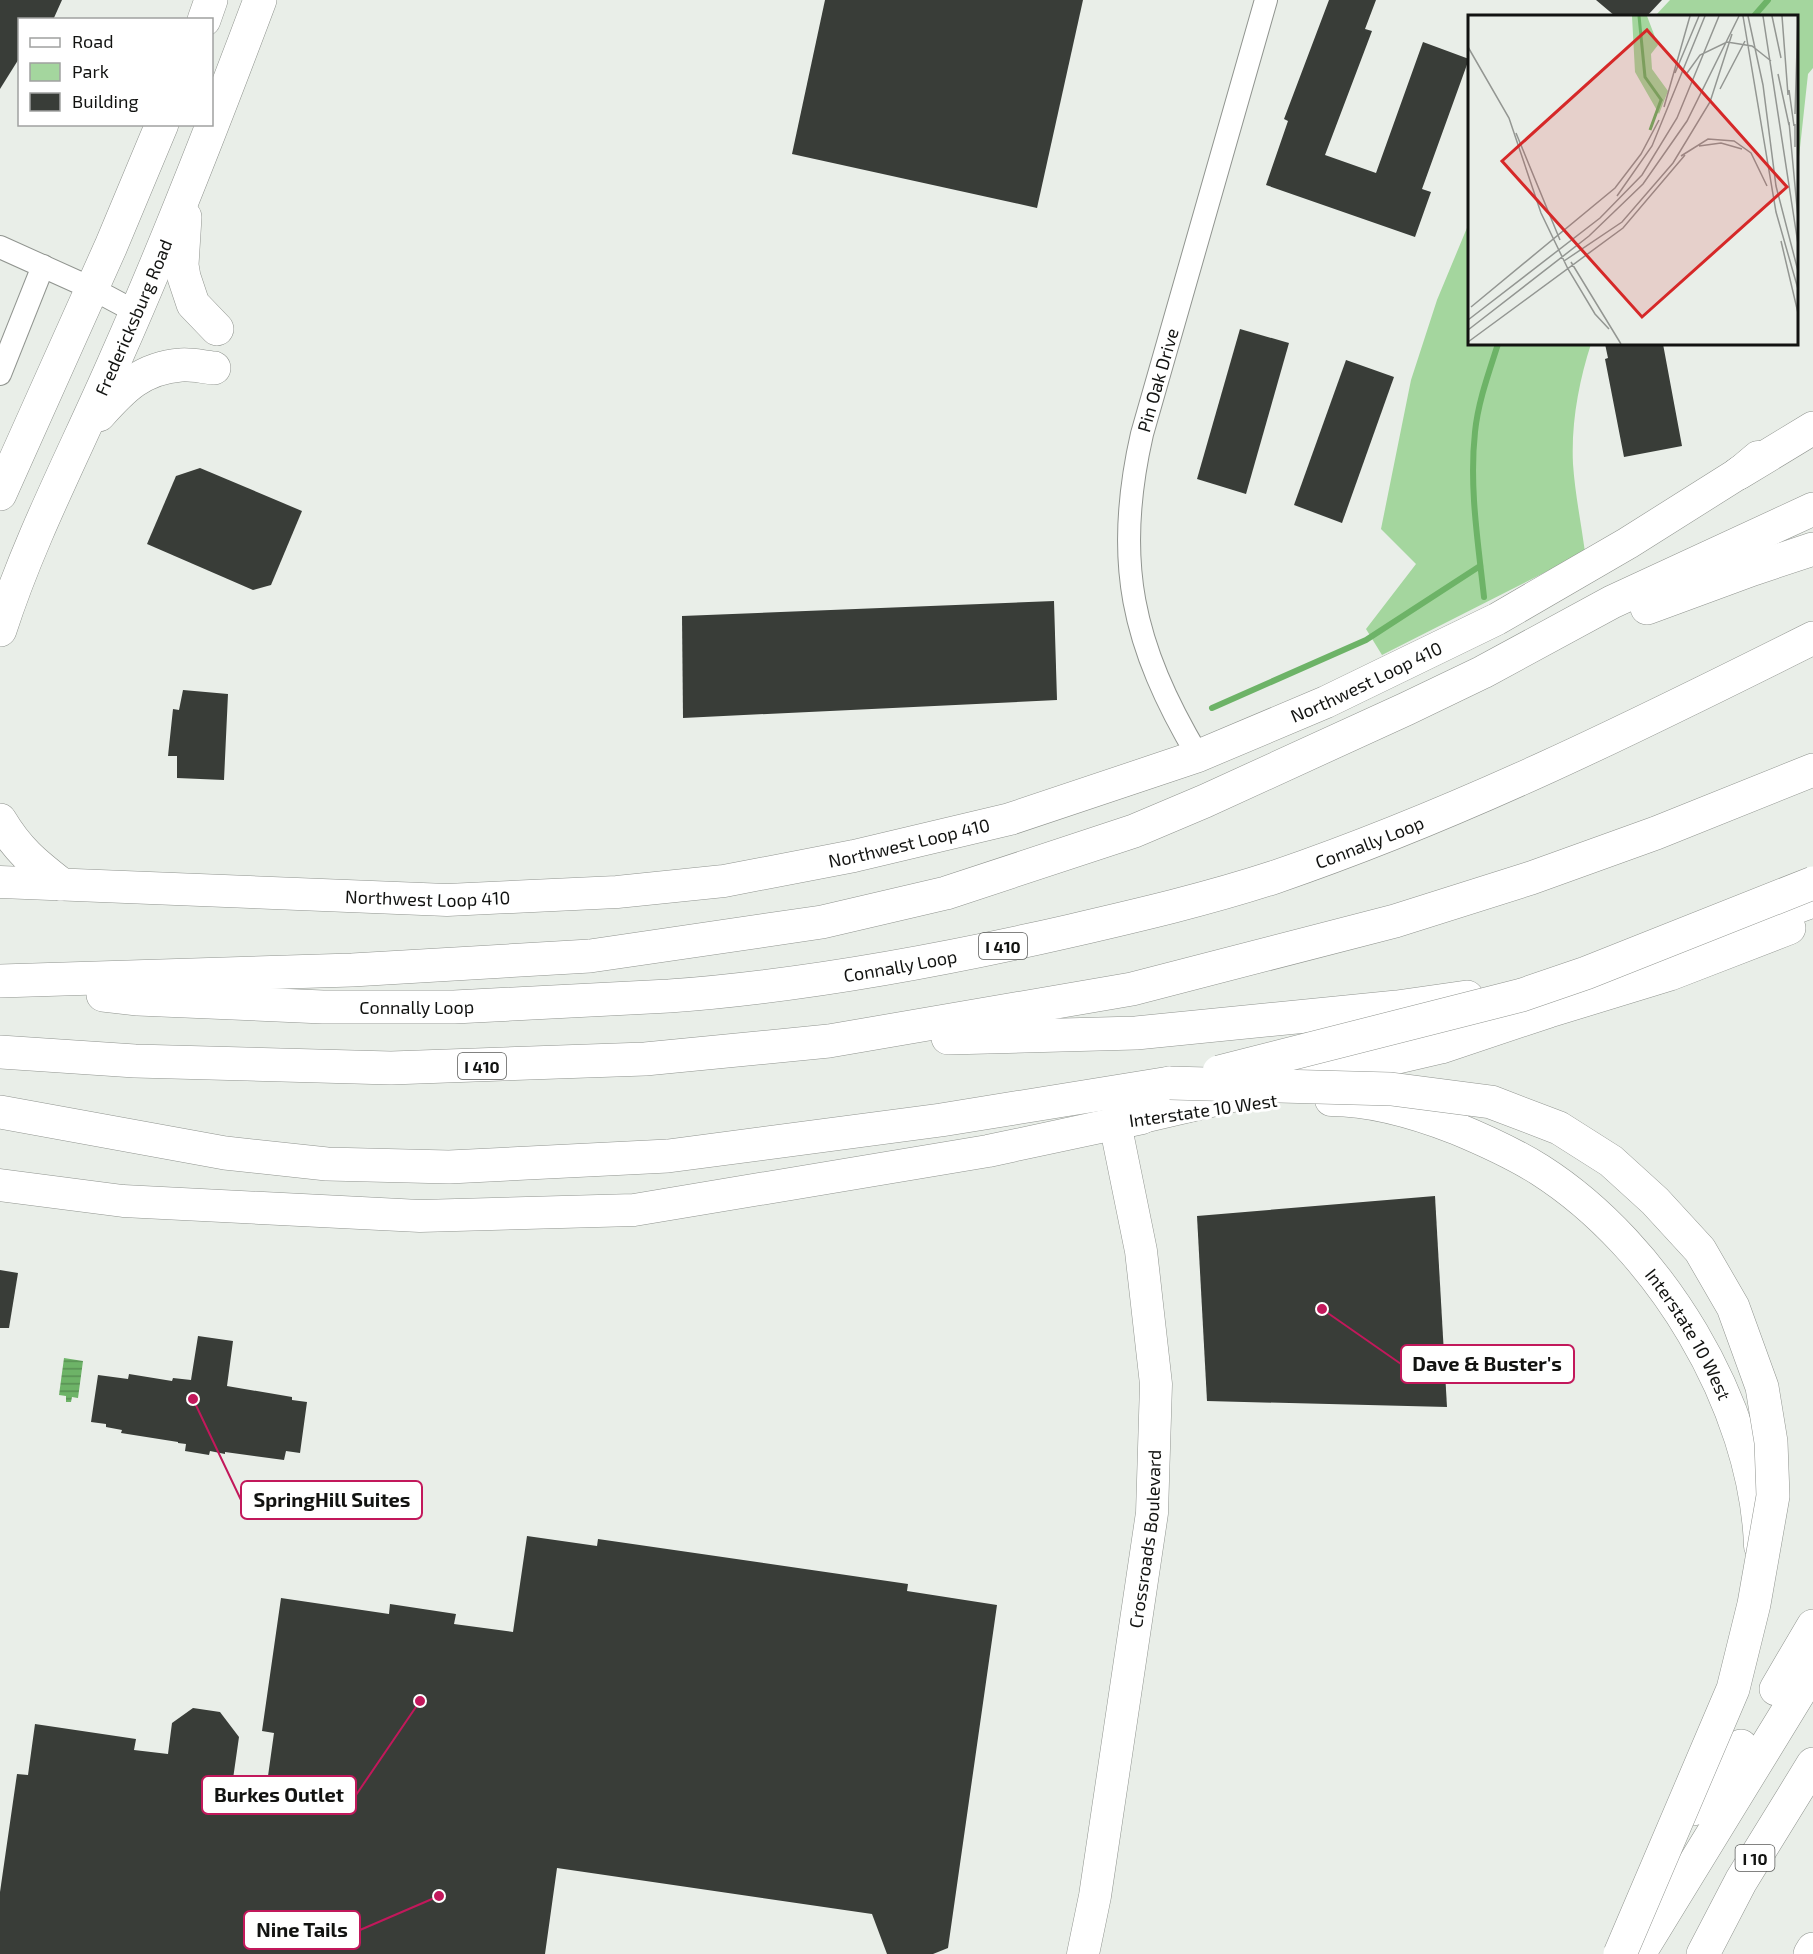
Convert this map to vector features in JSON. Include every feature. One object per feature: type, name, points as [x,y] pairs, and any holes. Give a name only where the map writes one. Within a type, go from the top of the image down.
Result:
[{"type":"main road","points":[[205,18],[211,0]]},
{"type":"main road","name":"Fredericksburg Road","points":[[213,122],[260,0]]},
{"type":"main road","points":[[0,494],[111,246],[161,126]]},
{"type":"main road","name":"Fredericksburg Road","points":[[0,630],[32,547],[136,312],[211,126]]},
{"type":"main road","points":[[188,187],[182,265],[184,277],[192,304],[218,329]]},
{"type":"main road","points":[[84,432],[121,390],[145,373],[182,365],[214,368]]},
{"type":"main road","points":[[1739,473],[1813,414]]},
{"type":"main road","points":[[1739,473],[1813,428]]},
{"type":"main road","name":"Northwest Loop 410","points":[[0,882],[447,900],[616,892],[724,881],[854,856],[1010,819],[1198,756],[1326,702],[1497,618],[1629,543],[1739,473]]},
{"type":"main road","points":[[1484,672],[1612,602],[1813,510]]},
{"type":"main road","points":[[0,981],[352,970],[590,956],[822,922],[946,893],[1134,831],[1205,801],[1484,672],[1684,594],[1813,549]]},
{"type":"main road","points":[[1754,667],[1813,629]]},
{"type":"main road","name":"Connally Loop","points":[[0,981],[138,999],[322,1007],[454,1007],[700,993],[881,970],[1013,944],[1167,908],[1273,877],[1366,844],[1480,798],[1556,764],[1813,638]]},
{"type":"main road","name":"I 410","points":[[0,1052],[135,1061],[391,1068],[645,1059],[829,1041],[1132,989],[1395,921],[1531,878],[1646,837],[1813,770]]},
{"type":"main road","points":[[0,820],[13,841],[26,855],[61,884]]},
{"type":"main road","points":[[0,1112],[225,1153],[327,1164],[449,1167],[668,1156],[941,1120],[1170,1083],[1267,1061],[1522,995],[1586,973],[1813,884]]},
{"type":"main road","points":[[829,1041],[1136,1033],[1397,1007],[1508,991],[1639,960],[1760,921],[1813,901]]},
{"type":"main road","points":[[0,1185],[123,1202],[420,1216],[634,1210],[988,1150],[1115,1123],[1441,1047],[1670,974],[1813,918]]},
{"type":"main road","points":[[1170,1083],[1391,1089],[1491,1102],[1559,1128],[1611,1161],[1655,1201],[1700,1250],[1733,1307],[1762,1387],[1771,1442],[1773,1496],[1754,1604],[1733,1689],[1620,1954]]},
{"type":"main road","name":"Interstate 10 West","points":[[1115,1123],[1266,1098],[1351,1100],[1424,1116],[1492,1143],[1541,1170],[1578,1199],[1626,1243],[1659,1283],[1691,1330],[1713,1370],[1735,1423],[1751,1477],[1759,1528],[1761,1590],[1746,1667],[1693,1809],[1662,1874],[1615,1954]]},
{"type":"main road","name":"Crossroads Boulevard","points":[[1083,1954],[1096,1887],[1153,1502],[1156,1384],[1149,1312],[1141,1251],[1115,1123]]},
{"type":"main road","points":[[1693,1809],[1722,1777],[1796,1658],[1813,1626]]},
{"type":"main road","points":[[1639,1954],[1813,1670]]},
{"type":"main road","name":"I 10","points":[[1703,1954],[1741,1881],[1813,1764]]},
{"type":"main road","points":[[1810,1954],[1813,1949]]},
{"type":"street","name":"Pin Oak Drive","points":[[1198,756],[1175,718],[1158,681],[1139,626],[1128,549],[1129,511],[1133,472],[1142,434],[1266,0]]},
{"type":"street","points":[[0,247],[91,288],[136,312]]},
{"type":"street","points":[[0,374],[43,266]]},
{"type":"green space","points":[[1670,0],[1813,0],[1813,68],[1808,74],[1798,166],[1798,15],[1656,15]]},
{"type":"green space","points":[[1468,225],[1468,345],[1591,345],[1583,373],[1573,433],[1575,486],[1585,552],[1382,655],[1366,629],[1416,564],[1381,529],[1411,380],[1437,300]]},
{"type":"shaded area","points":[[64,1358],[83,1361],[78,1398],[72,1397],[71,1402],[66,1402],[66,1396],[59,1395]]},
{"type":"building","points":[[0,0],[62,0],[54,18],[18,18],[18,60],[0,89]]},
{"type":"building","points":[[825,0],[1083,0],[1037,208],[792,154]]},
{"type":"building","points":[[1329,0],[1376,0],[1365,29],[1372,31],[1325,155],[1376,173],[1423,42],[1468,59],[1422,189],[1431,192],[1415,237],[1266,185],[1288,121],[1284,119]]},
{"type":"building","points":[[1596,0],[1662,0],[1648,15],[1614,15]]},
{"type":"building","points":[[1240,329],[1289,343],[1246,494],[1197,479]]},
{"type":"building","points":[[1605,345],[1663,345],[1682,446],[1624,457],[1605,359],[1608,358]]},
{"type":"building","points":[[1346,360],[1394,377],[1342,523],[1294,505]]},
{"type":"building","points":[[200,468],[302,511],[271,585],[253,590],[147,544],[176,476]]},
{"type":"building","points":[[1054,601],[1057,700],[683,718],[682,616]]},
{"type":"building","points":[[183,690],[228,694],[224,780],[177,778],[177,756],[168,756],[173,709],[179,710]]},
{"type":"building","points":[[1435,1196],[1447,1407],[1207,1401],[1197,1216]]},
{"type":"building","points":[[0,1270],[18,1273],[9,1328],[0,1328]]},
{"type":"building","points":[[198,1336],[233,1341],[227,1386],[292,1397],[292,1400],[307,1402],[300,1453],[286,1451],[284,1460],[210,1451],[209,1455],[185,1451],[186,1444],[121,1433],[122,1430],[106,1427],[106,1424],[91,1422],[98,1375],[128,1379],[129,1374],[172,1381],[173,1378],[191,1380]]},
{"type":"building","points":[[527,1536],[597,1546],[598,1539],[908,1584],[907,1591],[997,1605],[948,1948],[933,1954],[887,1954],[872,1914],[557,1868],[545,1954],[0,1954],[0,1892],[17,1774],[28,1775],[35,1724],[136,1739],[134,1750],[168,1754],[172,1723],[193,1708],[220,1712],[239,1737],[229,1807],[263,1812],[274,1733],[262,1731],[281,1598],[389,1614],[390,1604],[456,1614],[454,1624],[513,1632]]},
{"type":"waterway","points":[[1755,15],[1768,0]]},
{"type":"waterway","points":[[1484,597],[1475,514],[1473,453],[1484,387],[1498,345]]},
{"type":"waterway","points":[[1212,708],[1366,640],[1480,566]]},
{"type":"place","name":"Dave & Buster's","points":[[1322,1309]]},
{"type":"place","name":"SpringHill Suites","points":[[193,1399]]},
{"type":"place","name":"Burkes Outlet","points":[[420,1701]]},
{"type":"place","name":"Nine Tails","points":[[439,1896]]}]
